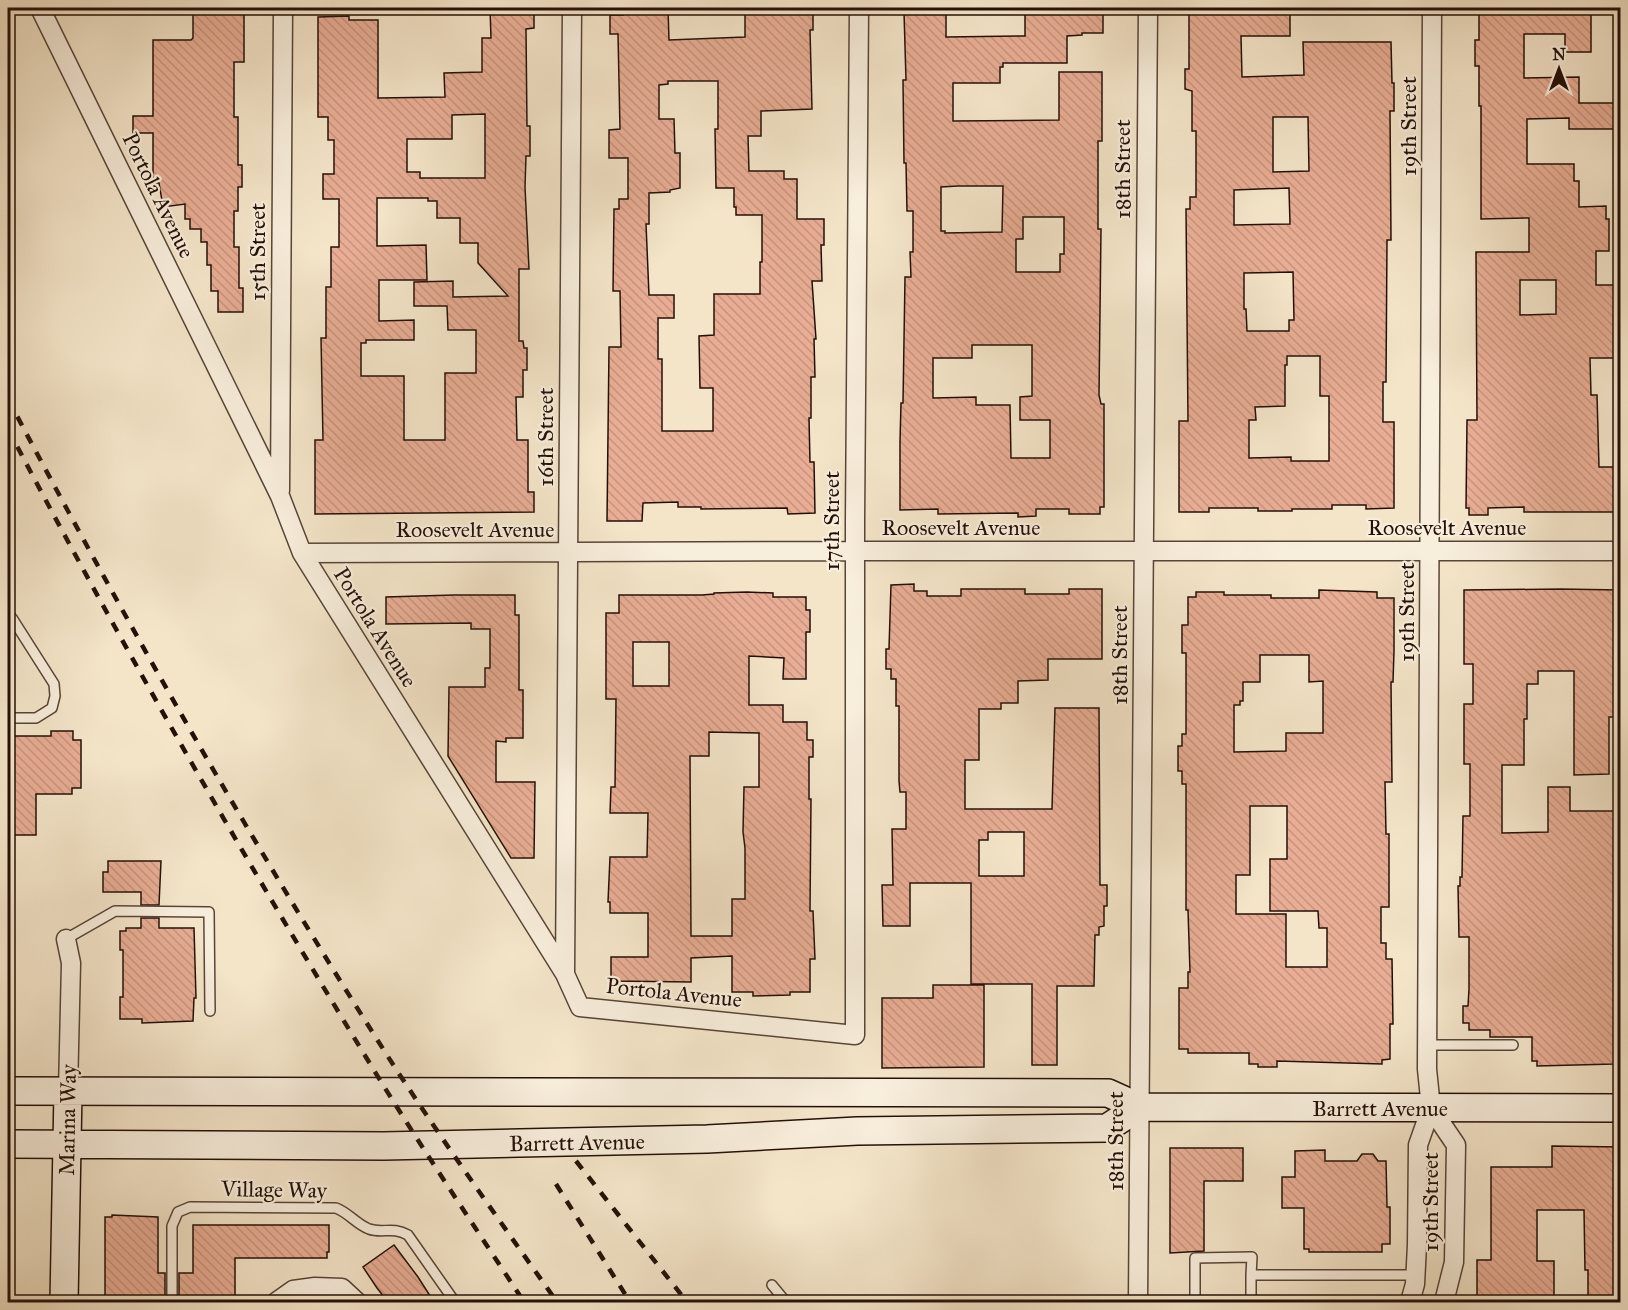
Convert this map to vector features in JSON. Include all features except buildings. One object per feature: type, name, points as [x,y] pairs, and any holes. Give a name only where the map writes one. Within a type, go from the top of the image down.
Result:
[{"type":"main road","name":"Barrett Avenue","points":[[8,1090],[1108,1093],[1139,1107],[1620,1108]]},
{"type":"main road","name":"Marina Way","points":[[64,1302],[68,1090]]},
{"type":"main road","name":"Barrett Avenue","points":[[8,1144],[384,1146],[707,1139],[857,1131],[1107,1128],[1139,1107]]},
{"type":"street","name":"Portola Avenue","points":[[40,8],[280,496],[302,553],[565,974],[580,1007],[855,1035]]},
{"type":"street","name":"15th Street","points":[[280,496],[283,8]]},
{"type":"street","name":"16th Street","points":[[565,974],[572,8]]},
{"type":"street","name":"17th Street","points":[[855,1035],[855,551],[859,8]]},
{"type":"street","name":"18th Street","points":[[1138,1302],[1148,8]]},
{"type":"street","name":"19th Street","points":[[1410,1302],[1415,1275],[1418,1145],[1431,1108],[1427,1069],[1432,8]]},
{"type":"street","name":"Roosevelt Avenue","points":[[302,553],[1620,551]]},
{"type":"street","name":"Marina Way","points":[[66,939],[71,963],[68,1090]]},
{"type":"street","name":"19th Street","points":[[1431,1108],[1456,1145],[1454,1262],[1444,1302]]},
{"type":"street","points":[[276,1302],[293,1290],[315,1287],[342,1288],[357,1302]]},
{"type":"lane","points":[[8,618],[12,618],[54,684],[55,696],[52,708],[36,718],[8,718]]},
{"type":"lane","points":[[66,939],[115,911],[208,912],[210,1011]]},
{"type":"lane","points":[[1428,1045],[1513,1045]]},
{"type":"lane","name":"Village Way","points":[[172,1302],[172,1226],[178,1212],[190,1208],[336,1208],[346,1212],[358,1223],[371,1230],[399,1230],[408,1235],[455,1302]]},
{"type":"lane","points":[[1195,1302],[1195,1258],[1252,1257],[1251,1302]]},
{"type":"lane","points":[[1251,1275],[1415,1275]]},
{"type":"lane","points":[[772,1285],[786,1302]]},
{"type":"railway","points":[[8,399],[146,653],[292,902],[394,1066],[474,1185],[557,1302]]},
{"type":"railway","points":[[8,429],[140,671],[277,910],[391,1097],[524,1302]]},
{"type":"railway","points":[[576,1161],[687,1302]]},
{"type":"railway","points":[[556,1184],[630,1302]]}]
